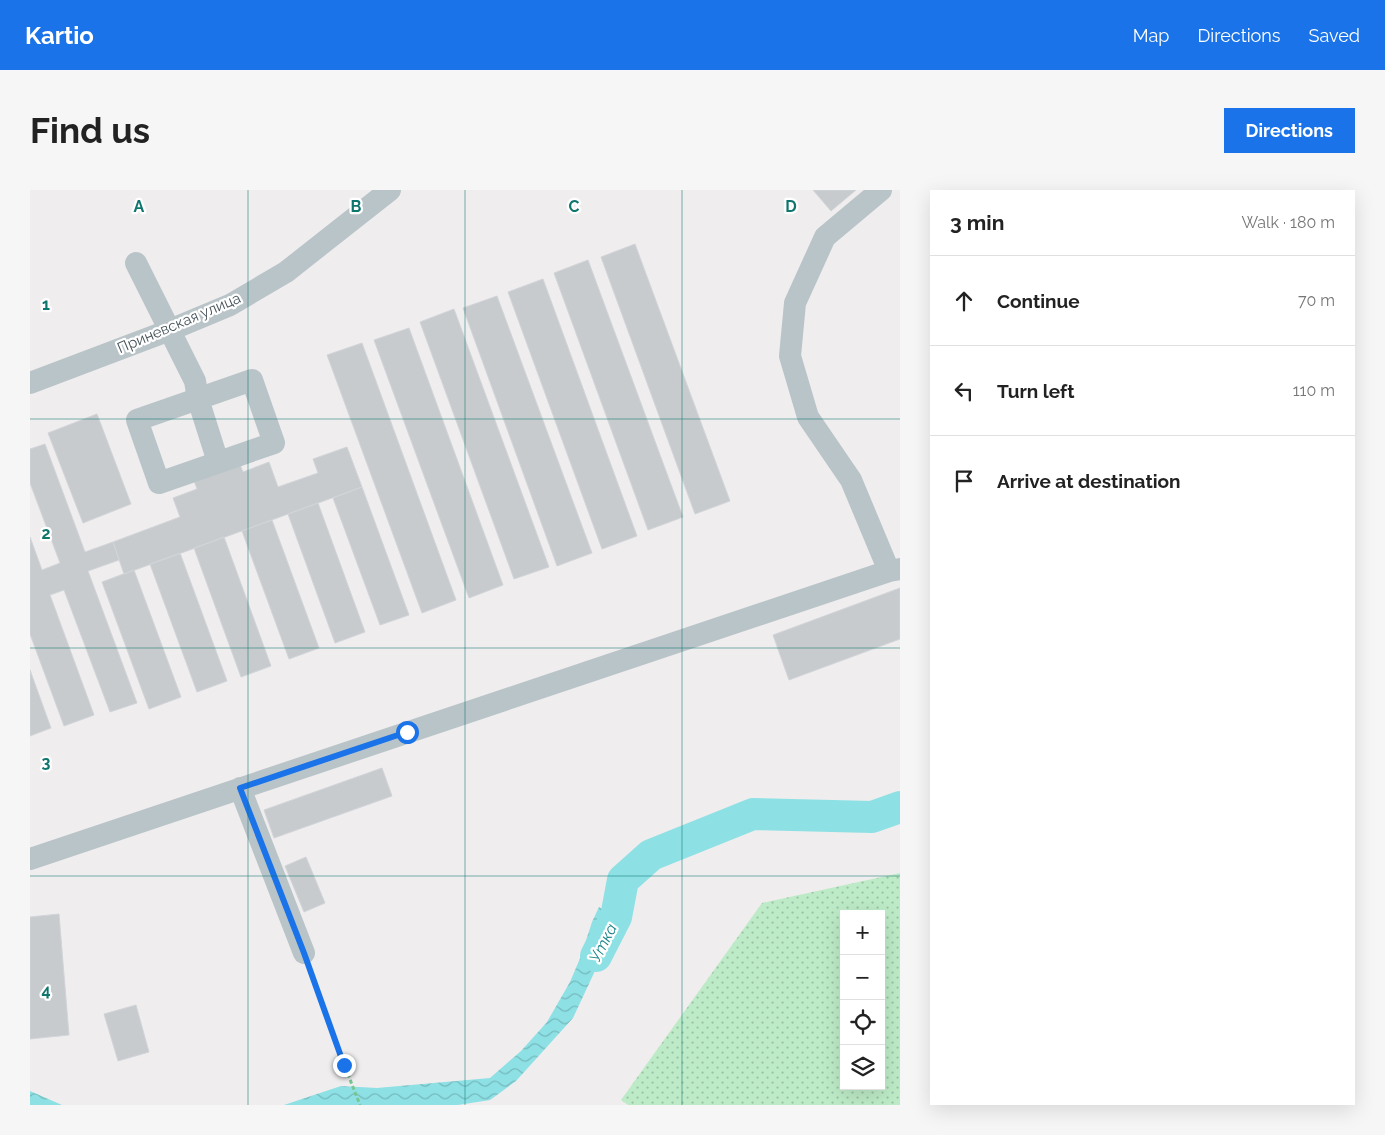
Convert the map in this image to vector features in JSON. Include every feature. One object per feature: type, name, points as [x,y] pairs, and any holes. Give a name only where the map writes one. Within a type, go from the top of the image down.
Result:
[{"type":"street","name":"Приневская улица","points":[[30,383],[230,305],[286,272],[390,190]]},
{"type":"street","points":[[30,859],[894,570],[851,480],[808,417],[790,356],[796,303],[825,237],[882,190]]},
{"type":"street","points":[[136,263],[196,381],[198,399],[218,462]]},
{"type":"street","points":[[252,380],[274,443],[218,462],[159,483],[137,420],[252,380]]},
{"type":"street","points":[[240,788],[304,953]]},
{"type":"path","points":[[304,953],[360,1105]]},
{"type":"green space","points":[[900,873],[900,1105],[628,1105],[621,1100],[762,903]]},
{"type":"water","points":[[599,907],[622,923],[601,958],[573,1018],[516,1081],[490,1100],[458,1105],[284,1105],[341,1086],[377,1088],[490,1078],[521,1051],[547,1022],[570,982]]},
{"type":"water","points":[[30,1091],[62,1105],[30,1105]]},
{"type":"building","points":[[813,190],[856,190],[831,211]]},
{"type":"building","points":[[635,244],[730,501],[695,514],[601,257]]},
{"type":"building","points":[[588,260],[683,517],[648,530],[554,273]]},
{"type":"building","points":[[543,279],[637,536],[602,549],[508,292]]},
{"type":"building","points":[[497,296],[592,553],[557,566],[463,308]]},
{"type":"building","points":[[454,309],[549,567],[514,579],[420,322]]},
{"type":"building","points":[[409,328],[503,585],[469,598],[374,340]]},
{"type":"building","points":[[362,343],[456,600],[422,613],[327,355]]},
{"type":"building","points":[[97,414],[131,504],[83,523],[48,433]]},
{"type":"building","points":[[45,444],[85,552],[113,542],[119,560],[88,571],[137,703],[110,712],[64,590],[50,595],[94,715],[64,726],[30,634],[30,537],[42,570],[60,563],[30,483],[30,449]]},
{"type":"building","points":[[347,447],[362,487],[124,574],[113,542],[180,517],[173,498],[197,489],[193,478],[239,462],[243,472],[269,462],[278,487],[318,473],[313,459]]},
{"type":"building","points":[[362,487],[409,615],[380,625],[333,498]]},
{"type":"building","points":[[318,503],[365,632],[335,643],[288,514]]},
{"type":"building","points":[[272,520],[319,648],[289,659],[242,531]]},
{"type":"building","points":[[224,537],[271,666],[241,677],[194,548]]},
{"type":"building","points":[[180,553],[227,681],[197,692],[150,564]]},
{"type":"building","points":[[134,570],[181,697],[149,709],[102,582]]},
{"type":"building","points":[[900,588],[900,639],[789,680],[773,635]]},
{"type":"building","points":[[30,670],[51,728],[30,736]]},
{"type":"building","points":[[382,768],[392,796],[274,838],[264,810]]},
{"type":"building","points":[[306,857],[325,903],[304,912],[285,866]]},
{"type":"building","points":[[59,914],[69,1035],[30,1039],[30,917]]},
{"type":"building","points":[[136,1005],[149,1052],[118,1061],[104,1014]]},
{"type":"waterway","name":"Утка","points":[[596,956],[616,917],[623,880],[651,855],[753,814],[872,817],[900,807]]},
{"type":"route","points":[[344,1065],[304,953],[240,788],[407,732]]}]
